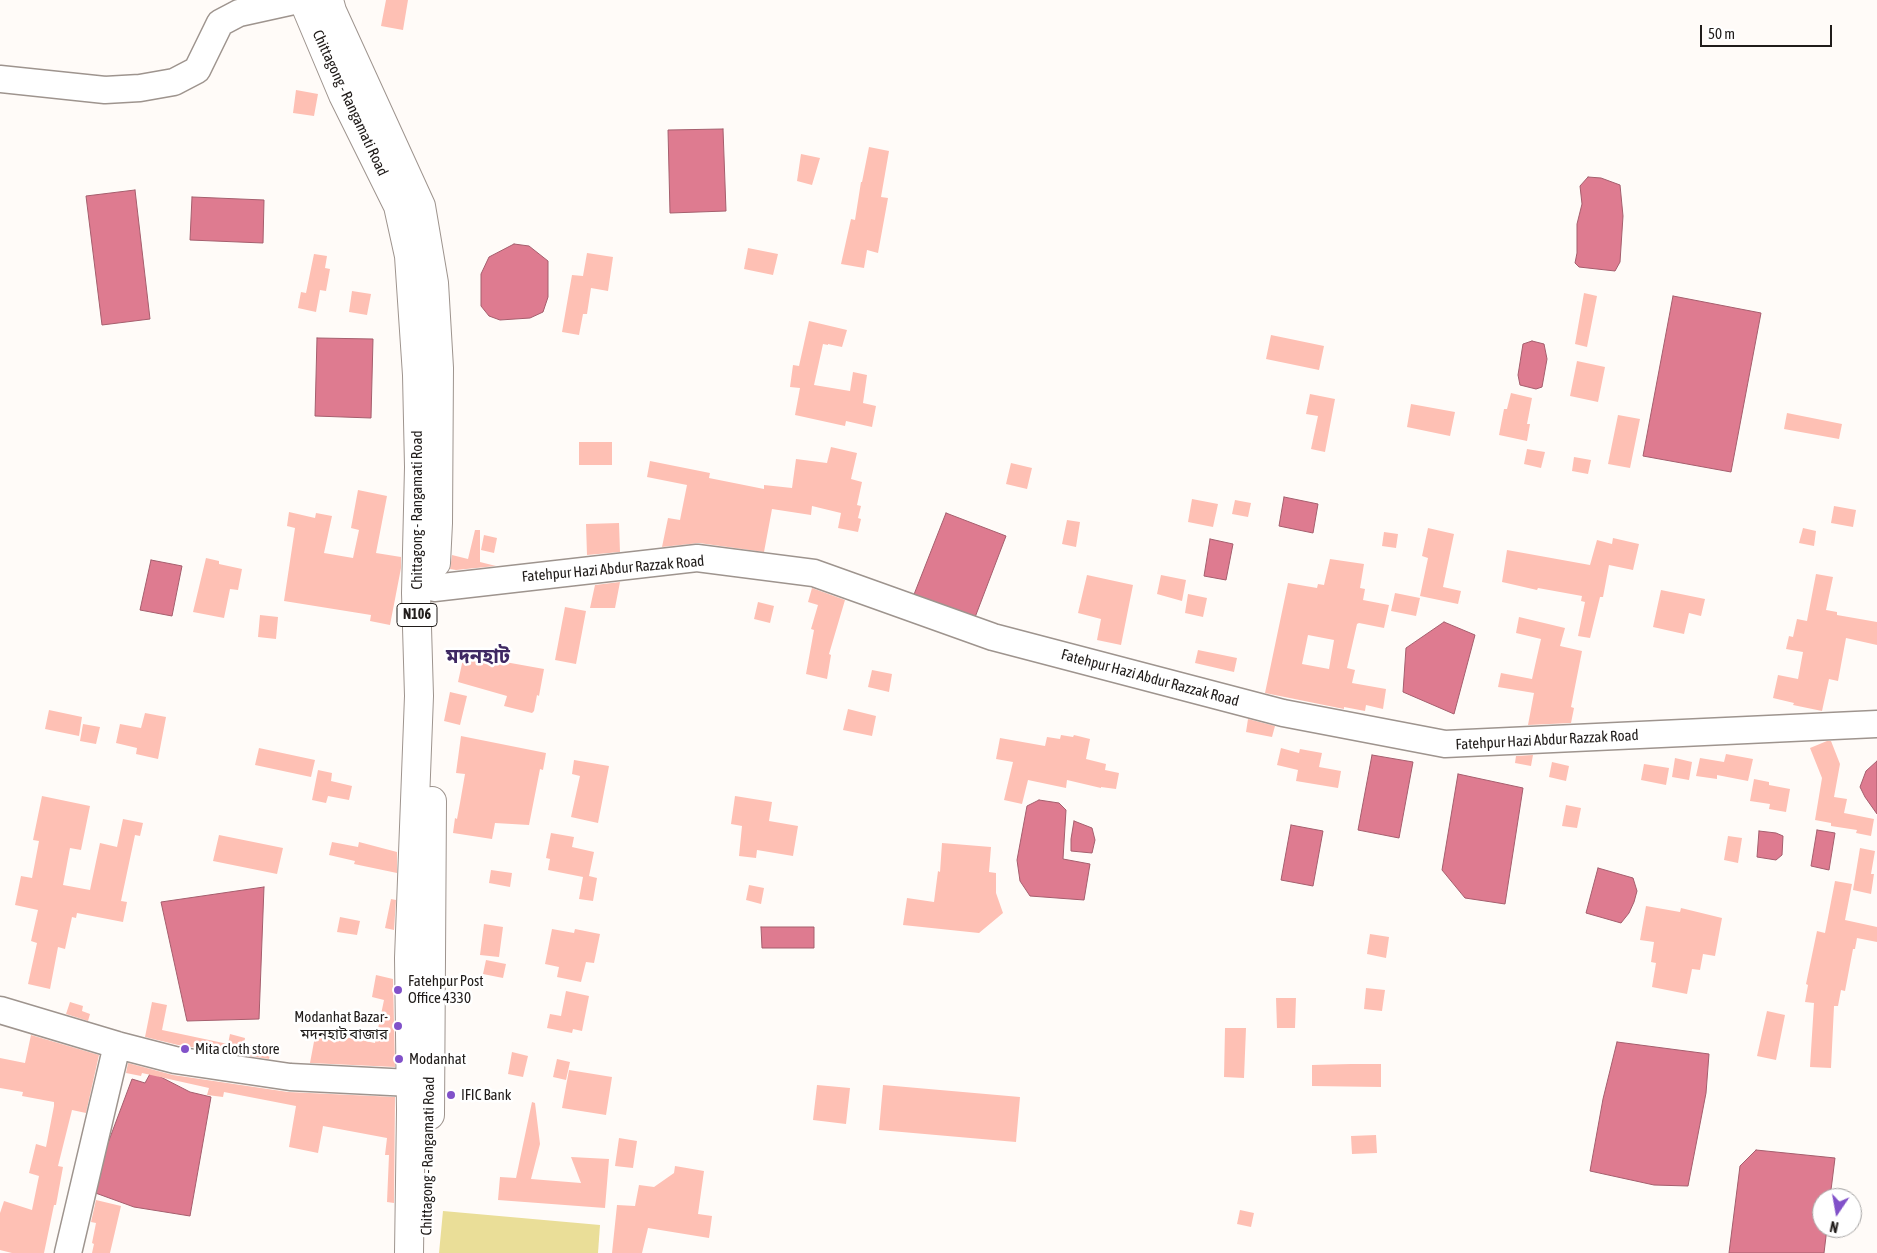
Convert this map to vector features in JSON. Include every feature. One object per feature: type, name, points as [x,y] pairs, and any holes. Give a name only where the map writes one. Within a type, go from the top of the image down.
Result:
[{"type":"highway","name":"Chittagong - Rangamati Road","points":[[303,0],[343,95],[398,206],[409,256],[416,359],[419,467],[416,592],[419,696],[409,958],[411,1083],[408,1253]]},
{"type":"highway","name":"Chittagong - Rangamati Road","points":[[329,0],[332,11],[421,206],[434,283],[439,368],[438,523],[434,588],[430,1085],[426,1253]]},
{"type":"street","points":[[0,79],[105,90],[140,88],[174,82],[197,70],[220,24],[239,13],[298,0]]},
{"type":"street","name":"Fatehpur Hazi Abdur Razzak Road","points":[[434,588],[697,558],[814,573],[1002,640],[1283,713],[1445,744],[1877,724]]},
{"type":"street","points":[[0,1010],[117,1045],[175,1060],[290,1077],[411,1083]]},
{"type":"street","points":[[68,1253],[117,1045]]},
{"type":"shaded area","points":[[723,129],[726,211],[670,213],[668,130]]},
{"type":"shaded area","points":[[1588,177],[1601,178],[1620,185],[1623,216],[1620,262],[1615,271],[1579,267],[1575,263],[1577,224],[1582,204],[1580,186]]},
{"type":"shaded area","points":[[135,190],[150,319],[102,325],[86,196]]},
{"type":"shaded area","points":[[192,197],[264,200],[263,243],[190,240]]},
{"type":"shaded area","points":[[514,244],[529,246],[548,261],[548,297],[543,312],[530,318],[500,320],[489,316],[481,306],[481,274],[489,257]]},
{"type":"shaded area","points":[[1673,296],[1761,313],[1731,472],[1643,456]]},
{"type":"shaded area","points":[[317,338],[373,339],[371,418],[315,416]]},
{"type":"shaded area","points":[[1532,341],[1544,344],[1547,359],[1542,387],[1536,389],[1520,385],[1518,375],[1523,344]]},
{"type":"shaded area","points":[[1284,497],[1318,504],[1313,533],[1279,526]]},
{"type":"shaded area","points":[[946,513],[1006,536],[974,620],[913,597]]},
{"type":"shaded area","points":[[1210,539],[1233,544],[1226,580],[1204,576]]},
{"type":"shaded area","points":[[151,560],[182,566],[172,616],[140,610]]},
{"type":"shaded area","points":[[1444,622],[1475,635],[1454,714],[1403,692],[1406,648]]},
{"type":"shaded area","points":[[1372,755],[1413,762],[1399,838],[1358,830]]},
{"type":"shaded area","points":[[1877,761],[1877,814],[1860,787],[1866,771]]},
{"type":"shaded area","points":[[1458,774],[1523,788],[1505,904],[1465,898],[1442,870]]},
{"type":"shaded area","points":[[1039,800],[1059,803],[1066,810],[1063,859],[1090,864],[1084,900],[1030,896],[1020,881],[1017,860],[1027,806]]},
{"type":"shaded area","points":[[1074,821],[1092,828],[1095,840],[1092,853],[1071,851]]},
{"type":"shaded area","points":[[1291,825],[1323,831],[1313,886],[1281,880]]},
{"type":"shaded area","points":[[1817,830],[1835,833],[1829,870],[1811,866]]},
{"type":"shaded area","points":[[1759,831],[1776,833],[1783,836],[1782,855],[1776,860],[1757,857]]},
{"type":"shaded area","points":[[1598,868],[1633,878],[1637,891],[1629,913],[1621,923],[1586,913]]},
{"type":"shaded area","points":[[264,887],[259,1019],[187,1021],[161,902]]},
{"type":"shaded area","points":[[761,927],[814,927],[814,948],[762,948]]},
{"type":"shaded area","points":[[1617,1042],[1709,1054],[1706,1093],[1688,1186],[1654,1185],[1590,1171],[1603,1099]]},
{"type":"shaded area","points":[[151,1072],[190,1092],[211,1097],[190,1216],[134,1207],[90,1191],[132,1079],[145,1083]]},
{"type":"shaded area","points":[[1756,1150],[1835,1158],[1831,1188],[1812,1188],[1812,1238],[1826,1238],[1824,1253],[1729,1253],[1740,1166]]},
{"type":"shaded area","points":[[443,1211],[600,1225],[598,1253],[439,1253]]},
{"type":"building","points":[[386,0],[408,0],[403,30],[381,26]]},
{"type":"building","points":[[296,90],[318,94],[314,116],[293,113]]},
{"type":"building","points":[[869,147],[889,151],[881,197],[888,198],[878,253],[867,250],[864,268],[841,264],[851,219],[855,220]]},
{"type":"building","points":[[801,154],[820,158],[812,185],[797,181]]},
{"type":"building","points":[[748,248],[778,254],[773,275],[744,269]]},
{"type":"building","points":[[587,253],[613,257],[608,291],[591,288],[587,314],[583,314],[579,335],[562,332],[572,275],[583,276]]},
{"type":"building","points":[[314,254],[327,256],[325,268],[330,269],[326,291],[320,290],[316,312],[298,308],[301,292],[306,293]]},
{"type":"building","points":[[352,291],[371,294],[367,315],[349,312]]},
{"type":"building","points":[[1584,293],[1597,296],[1587,347],[1575,344]]},
{"type":"building","points":[[809,321],[847,330],[842,347],[823,344],[814,385],[850,391],[853,372],[867,375],[863,403],[876,406],[872,427],[846,421],[845,426],[795,415],[800,388],[790,387],[793,365],[799,366]]},
{"type":"building","points":[[1271,335],[1324,346],[1319,370],[1266,359]]},
{"type":"building","points":[[1577,361],[1605,367],[1598,402],[1570,396]]},
{"type":"building","points":[[1511,393],[1532,398],[1527,424],[1530,424],[1527,441],[1499,435],[1504,409],[1507,409]]},
{"type":"building","points":[[1310,394],[1335,399],[1325,452],[1311,449],[1318,416],[1306,414]]},
{"type":"building","points":[[1411,404],[1455,412],[1450,436],[1407,427]]},
{"type":"building","points":[[1787,413],[1842,424],[1839,439],[1784,429]]},
{"type":"building","points":[[1618,415],[1640,419],[1630,468],[1608,464]]},
{"type":"building","points":[[579,442],[612,442],[612,465],[579,465]]},
{"type":"building","points":[[831,447],[857,453],[851,479],[862,482],[857,505],[861,506],[858,518],[861,519],[858,532],[838,528],[841,513],[812,506],[811,515],[772,509],[764,552],[699,543],[662,547],[668,518],[680,520],[687,485],[647,477],[650,461],[710,473],[709,478],[764,489],[764,485],[792,488],[796,459],[827,463]]},
{"type":"building","points":[[1527,449],[1545,452],[1541,468],[1524,464]]},
{"type":"building","points":[[1574,457],[1591,460],[1588,474],[1572,471]]},
{"type":"building","points":[[1011,463],[1032,468],[1027,489],[1006,484]]},
{"type":"building","points":[[358,490],[387,496],[376,553],[401,557],[401,568],[390,625],[370,621],[371,615],[284,601],[295,528],[287,526],[289,512],[315,518],[316,513],[332,516],[324,553],[353,558],[359,530],[351,528]]},
{"type":"building","points":[[1192,499],[1218,504],[1213,527],[1188,522]]},
{"type":"building","points":[[1235,500],[1251,503],[1248,517],[1232,514]]},
{"type":"building","points":[[1834,506],[1856,510],[1853,527],[1831,523]]},
{"type":"building","points":[[1067,520],[1080,522],[1076,547],[1062,544]]},
{"type":"building","points":[[619,523],[620,552],[587,555],[586,524]]},
{"type":"building","points":[[1428,528],[1454,534],[1443,587],[1461,591],[1458,604],[1420,596],[1428,558],[1422,556]]},
{"type":"building","points":[[1803,528],[1816,531],[1814,546],[1799,543]]},
{"type":"building","points":[[475,530],[480,530],[480,562],[496,566],[450,569],[452,555],[468,559]]},
{"type":"building","points":[[1384,532],[1398,534],[1396,548],[1382,546]]},
{"type":"building","points":[[484,535],[497,538],[494,553],[481,550]]},
{"type":"building","points":[[1613,538],[1639,544],[1633,570],[1609,565],[1603,597],[1600,597],[1590,638],[1578,636],[1585,602],[1581,601],[1582,596],[1538,588],[1537,590],[1502,582],[1507,550],[1590,565],[1597,540],[1612,544]]},
{"type":"building","points":[[206,558],[219,561],[219,564],[242,569],[238,590],[230,589],[224,618],[193,612]]},
{"type":"building","points":[[1330,559],[1364,564],[1360,588],[1365,589],[1363,600],[1389,605],[1384,628],[1357,624],[1347,668],[1355,670],[1352,683],[1386,689],[1383,709],[1366,705],[1365,711],[1344,707],[1344,709],[1265,693],[1288,583],[1317,588],[1318,584],[1324,585]],"holes":[[[1308,635],[1334,640],[1329,669],[1302,664]]]},
{"type":"building","points":[[1816,574],[1833,577],[1826,610],[1837,612],[1837,615],[1877,622],[1877,645],[1846,638],[1838,681],[1829,679],[1822,711],[1793,705],[1794,703],[1773,698],[1778,675],[1798,679],[1803,652],[1786,649],[1789,636],[1793,637],[1797,619],[1807,621]]},
{"type":"building","points":[[1087,575],[1133,585],[1121,645],[1097,640],[1101,619],[1078,613]]},
{"type":"building","points":[[1161,575],[1186,580],[1182,601],[1157,594]]},
{"type":"building","points":[[620,582],[615,608],[590,608],[595,585]]},
{"type":"building","points":[[812,588],[845,600],[829,654],[831,655],[827,679],[806,674],[814,630],[811,629],[818,605],[808,602]]},
{"type":"building","points":[[1661,590],[1705,599],[1701,616],[1689,613],[1684,634],[1653,627]]},
{"type":"building","points":[[1395,593],[1420,598],[1416,616],[1391,611]]},
{"type":"building","points":[[1188,594],[1207,598],[1203,617],[1185,613]]},
{"type":"building","points":[[758,602],[774,606],[770,623],[754,619]]},
{"type":"building","points":[[565,607],[586,611],[576,664],[555,660]]},
{"type":"building","points":[[260,615],[278,617],[276,639],[258,637]]},
{"type":"building","points":[[1519,617],[1565,628],[1560,646],[1582,651],[1571,707],[1574,708],[1571,723],[1528,725],[1534,693],[1498,687],[1501,673],[1532,679],[1541,639],[1516,633]]},
{"type":"building","points":[[1198,650],[1237,658],[1234,672],[1195,663]]},
{"type":"building","points":[[463,659],[493,665],[494,660],[544,669],[534,711],[532,713],[504,706],[507,696],[458,682]]},
{"type":"building","points":[[872,670],[892,674],[889,692],[868,687]]},
{"type":"building","points":[[450,692],[467,696],[460,725],[444,721]]},
{"type":"building","points":[[848,709],[876,716],[872,736],[843,730]]},
{"type":"building","points":[[49,710],[82,717],[79,736],[45,729]]},
{"type":"building","points":[[145,713],[166,717],[158,759],[136,754],[137,748],[116,743],[120,724],[141,728]]},
{"type":"building","points":[[1248,719],[1275,726],[1272,737],[1246,732]]},
{"type":"building","points":[[83,724],[100,727],[96,744],[80,741]]},
{"type":"building","points":[[1061,735],[1073,737],[1074,735],[1090,739],[1086,759],[1106,764],[1105,770],[1119,773],[1116,789],[1101,788],[1067,780],[1066,788],[1028,780],[1022,804],[1004,800],[1013,762],[996,759],[1000,738],[1045,746],[1047,737],[1060,739]]},
{"type":"building","points":[[461,736],[546,753],[543,770],[540,769],[529,825],[495,823],[492,839],[453,833],[465,774],[456,773]]},
{"type":"building","points":[[1831,741],[1840,764],[1834,797],[1847,799],[1844,813],[1874,819],[1871,836],[1856,833],[1857,830],[1831,826],[1831,823],[1815,820],[1822,778],[1810,748]]},
{"type":"building","points":[[259,748],[315,760],[311,777],[255,765]]},
{"type":"building","points":[[1281,748],[1299,753],[1300,749],[1322,753],[1319,767],[1341,771],[1338,788],[1296,781],[1298,770],[1277,765]]},
{"type":"building","points":[[1726,754],[1753,759],[1748,781],[1717,775],[1717,779],[1696,776],[1700,758],[1724,762]]},
{"type":"building","points":[[1533,755],[1531,766],[1515,763],[1516,756]]},
{"type":"building","points":[[1675,758],[1692,762],[1689,780],[1672,777]]},
{"type":"building","points":[[574,760],[609,766],[598,823],[571,817],[580,776],[572,774]]},
{"type":"building","points":[[1552,762],[1569,766],[1566,781],[1549,777]]},
{"type":"building","points":[[1644,764],[1669,768],[1666,785],[1641,780]]},
{"type":"building","points":[[318,770],[332,773],[331,781],[352,786],[349,800],[328,796],[326,803],[312,800]]},
{"type":"building","points":[[1754,779],[1769,782],[1769,785],[1790,789],[1786,812],[1769,809],[1770,804],[1750,801]]},
{"type":"building","points":[[42,796],[90,806],[81,850],[70,848],[63,885],[90,890],[100,843],[117,847],[123,819],[143,823],[140,836],[135,835],[121,901],[127,902],[123,922],[77,913],[76,918],[72,917],[65,949],[58,947],[50,989],[28,984],[37,943],[31,941],[38,910],[15,905],[21,876],[32,878],[39,841],[33,840]]},
{"type":"building","points":[[735,796],[772,802],[769,821],[798,826],[793,856],[757,850],[756,858],[739,856],[742,826],[731,824]]},
{"type":"building","points":[[1566,805],[1581,808],[1577,828],[1562,826]]},
{"type":"building","points":[[551,833],[574,837],[572,847],[594,852],[589,876],[597,878],[593,901],[579,899],[583,877],[548,870],[550,859],[546,858]]},
{"type":"building","points":[[219,835],[283,848],[277,874],[213,861]]},
{"type":"building","points":[[1728,836],[1742,838],[1738,863],[1724,860]]},
{"type":"building","points":[[332,842],[358,847],[359,842],[397,852],[397,873],[354,864],[355,861],[329,855]]},
{"type":"building","points":[[942,843],[991,847],[989,872],[996,873],[996,893],[1003,913],[979,933],[903,925],[907,898],[934,902],[938,871],[940,872]]},
{"type":"building","points":[[1860,848],[1875,851],[1871,874],[1874,874],[1871,894],[1853,890]]},
{"type":"building","points":[[491,870],[512,873],[510,887],[489,883]]},
{"type":"building","points":[[1835,881],[1852,884],[1845,920],[1877,927],[1877,942],[1857,938],[1845,991],[1841,990],[1838,1006],[1834,1006],[1831,1068],[1810,1067],[1814,1003],[1805,1002],[1808,985],[1806,984],[1817,931],[1825,933]]},
{"type":"building","points":[[749,885],[764,888],[761,904],[746,900]]},
{"type":"building","points":[[391,899],[396,900],[394,930],[385,928]]},
{"type":"building","points":[[1646,906],[1680,912],[1681,908],[1722,918],[1715,956],[1703,954],[1700,970],[1692,969],[1687,994],[1652,987],[1656,963],[1651,962],[1654,942],[1640,940]]},
{"type":"building","points":[[340,917],[360,921],[357,935],[337,932]]},
{"type":"building","points":[[484,924],[503,927],[499,957],[480,955]]},
{"type":"building","points":[[552,929],[574,933],[575,929],[600,934],[594,963],[586,962],[581,982],[557,977],[559,967],[545,964]]},
{"type":"building","points":[[1370,934],[1389,937],[1386,958],[1367,954]]},
{"type":"building","points":[[486,960],[506,964],[503,978],[483,974]]},
{"type":"building","points":[[376,975],[393,979],[395,1067],[310,1063],[316,1031],[375,1043],[384,1000],[372,997]]},
{"type":"building","points":[[1366,988],[1385,990],[1382,1011],[1364,1009]]},
{"type":"building","points":[[566,991],[589,996],[582,1031],[573,1029],[572,1033],[547,1028],[550,1014],[561,1016]]},
{"type":"building","points":[[1276,998],[1296,998],[1295,1028],[1277,1028]]},
{"type":"building","points":[[70,1002],[83,1006],[82,1011],[90,1014],[88,1021],[66,1014]]},
{"type":"building","points":[[152,1002],[167,1005],[162,1030],[228,1044],[230,1034],[245,1038],[244,1044],[271,1050],[269,1059],[178,1045],[145,1037]]},
{"type":"building","points":[[1767,1011],[1785,1015],[1776,1060],[1757,1056]]},
{"type":"building","points":[[1225,1028],[1246,1028],[1244,1078],[1224,1077]]},
{"type":"building","points":[[31,1035],[99,1055],[86,1113],[72,1110],[58,1166],[63,1167],[44,1253],[12,1253],[0,1250],[0,1213],[4,1201],[32,1210],[39,1176],[29,1173],[36,1144],[46,1147],[54,1106],[54,1102],[22,1096],[23,1092],[0,1088],[0,1058],[25,1063]]},
{"type":"building","points":[[512,1052],[528,1056],[523,1077],[508,1074]]},
{"type":"building","points":[[557,1059],[570,1062],[566,1080],[553,1077]]},
{"type":"building","points":[[128,1063],[173,1075],[288,1092],[395,1097],[394,1203],[387,1202],[389,1155],[385,1155],[387,1138],[323,1126],[318,1153],[289,1147],[296,1106],[224,1092],[223,1097],[207,1095],[209,1088],[142,1073],[141,1076],[126,1073]]},
{"type":"building","points":[[1381,1064],[1381,1087],[1312,1086],[1312,1065]]},
{"type":"building","points":[[569,1070],[612,1077],[606,1115],[562,1108]]},
{"type":"building","points":[[817,1085],[850,1088],[846,1124],[813,1120]]},
{"type":"building","points":[[883,1085],[1020,1097],[1016,1142],[879,1130]]},
{"type":"building","points":[[532,1102],[535,1103],[540,1144],[531,1179],[581,1183],[571,1157],[609,1159],[605,1208],[498,1200],[500,1177],[516,1178]]},
{"type":"building","points":[[1376,1135],[1377,1153],[1352,1154],[1351,1136]]},
{"type":"building","points":[[619,1138],[637,1141],[633,1168],[615,1166]]},
{"type":"building","points":[[675,1166],[704,1171],[698,1214],[712,1216],[709,1238],[648,1228],[642,1253],[612,1253],[617,1205],[635,1206],[639,1185],[654,1187],[674,1173]]},
{"type":"building","points":[[96,1200],[121,1206],[110,1253],[92,1253],[96,1223],[91,1222]]},
{"type":"building","points":[[1240,1210],[1254,1213],[1251,1227],[1237,1224]]},
{"type":"place","name":"Fatehpur Post Office 4330","points":[[398,990]]},
{"type":"place","name":"Modanhat Bazar- মদনহাট বাজার","points":[[398,1026]]},
{"type":"place","name":"Mita cloth store","points":[[185,1049]]},
{"type":"place","name":"Modanhat","points":[[399,1059]]},
{"type":"place","name":"IFIC Bank","points":[[451,1095]]},
{"type":"district","name":"মদনহাট","points":[[478,657]]}]
